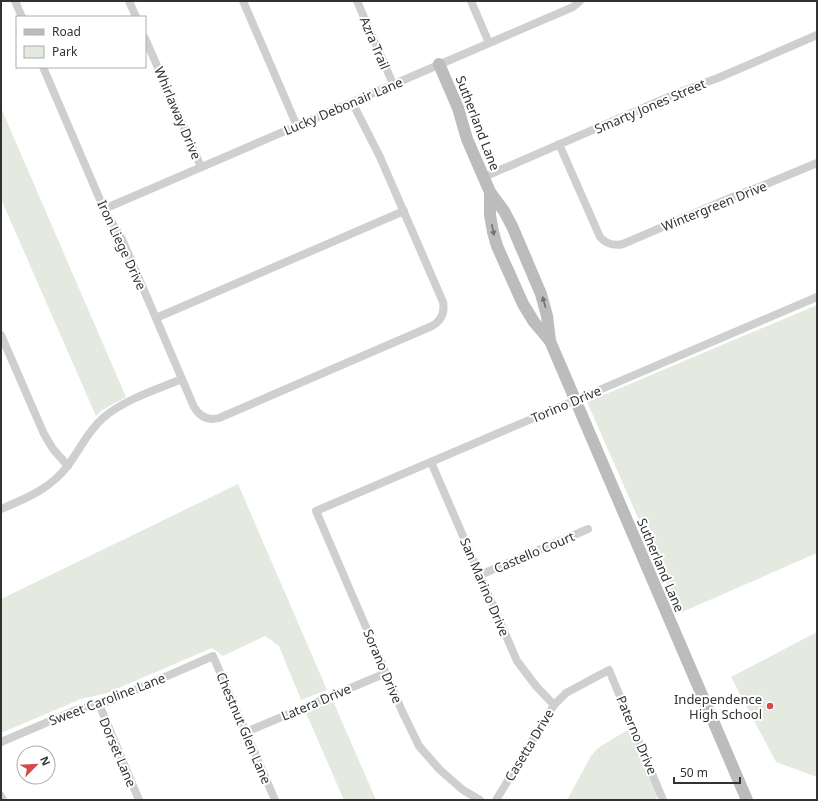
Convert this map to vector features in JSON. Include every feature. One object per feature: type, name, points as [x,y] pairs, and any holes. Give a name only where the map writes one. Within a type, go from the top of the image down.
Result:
[{"type":"street","points":[[15,1],[22,16]]},
{"type":"street","points":[[129,1],[136,16]]},
{"type":"street","points":[[243,1],[297,126]]},
{"type":"street","name":"Azra Trail","points":[[357,1],[393,84]]},
{"type":"street","points":[[471,1],[489,43]]},
{"type":"street","name":"Lucky Debonair Lane","points":[[104,208],[573,7],[580,1]]},
{"type":"street","name":"Smarty Jones Street","points":[[484,177],[680,92],[718,78],[817,35]]},
{"type":"street","name":"Whirlaway Drive","points":[[146,40],[201,167]]},
{"type":"street","name":"Sutherland Lane","points":[[439,64],[454,98],[468,139],[490,192],[504,210],[522,249],[544,302],[550,341],[747,800]]},
{"type":"street","name":"Iron Liege Drive","points":[[44,68],[104,208],[122,239],[196,410],[206,418],[219,418],[432,326],[438,322],[443,312],[443,302],[404,211]]},
{"type":"street","points":[[156,318],[404,211],[380,156],[352,102]]},
{"type":"street","name":"Wintergreen Drive","points":[[559,144],[598,233],[603,241],[617,245],[623,244],[817,163]]},
{"type":"street","name":"Sutherland Lane","points":[[490,192],[492,227],[495,240],[523,304],[534,322],[550,341]]},
{"type":"street","points":[[503,258],[522,249]]},
{"type":"street","name":"Torino Drive","points":[[316,510],[817,297]]},
{"type":"street","points":[[1,335],[44,434],[53,449],[68,466]]},
{"type":"street","points":[[1,509],[41,490],[54,480],[68,466],[87,435],[104,417],[126,403],[182,379]]},
{"type":"street","name":"San Marino Drive","points":[[431,462],[517,661],[536,686],[554,704]]},
{"type":"street","name":"Sorano Drive","points":[[316,510],[419,746],[440,770],[463,790],[480,800]]},
{"type":"street","name":"Castello Court","points":[[480,575],[588,528]]},
{"type":"street","name":"Sweet Caroline Lane","points":[[1,742],[76,710],[110,701],[213,656]]},
{"type":"street","name":"Chestnut Glen Lane","points":[[213,656],[275,800]]},
{"type":"street","name":"Casetta Drive","points":[[496,800],[554,704],[566,693],[609,670]]},
{"type":"street","name":"Paterno Drive","points":[[609,670],[663,800]]},
{"type":"street","name":"Latera Drive","points":[[246,732],[386,673]]},
{"type":"street","name":"Dorset Lane","points":[[99,704],[139,800]]},
{"type":"street","points":[[1,796],[3,800]]},
{"type":"green space","points":[[1,108],[126,397],[102,410],[96,416],[1,199]]},
{"type":"green space","points":[[817,305],[817,553],[680,613],[587,402]]},
{"type":"green space","points":[[238,484],[327,690],[301,700],[279,646],[265,636],[223,656],[212,648],[107,693],[81,699],[1,733],[1,599]]},
{"type":"green space","points":[[817,632],[817,777],[776,762],[731,677]]},
{"type":"green space","points":[[333,701],[376,800],[344,800],[306,713]]},
{"type":"green space","points":[[629,729],[658,795],[655,800],[567,800],[591,756],[598,748]]},
{"type":"place","name":"Independence High School","points":[[770,706]]}]
